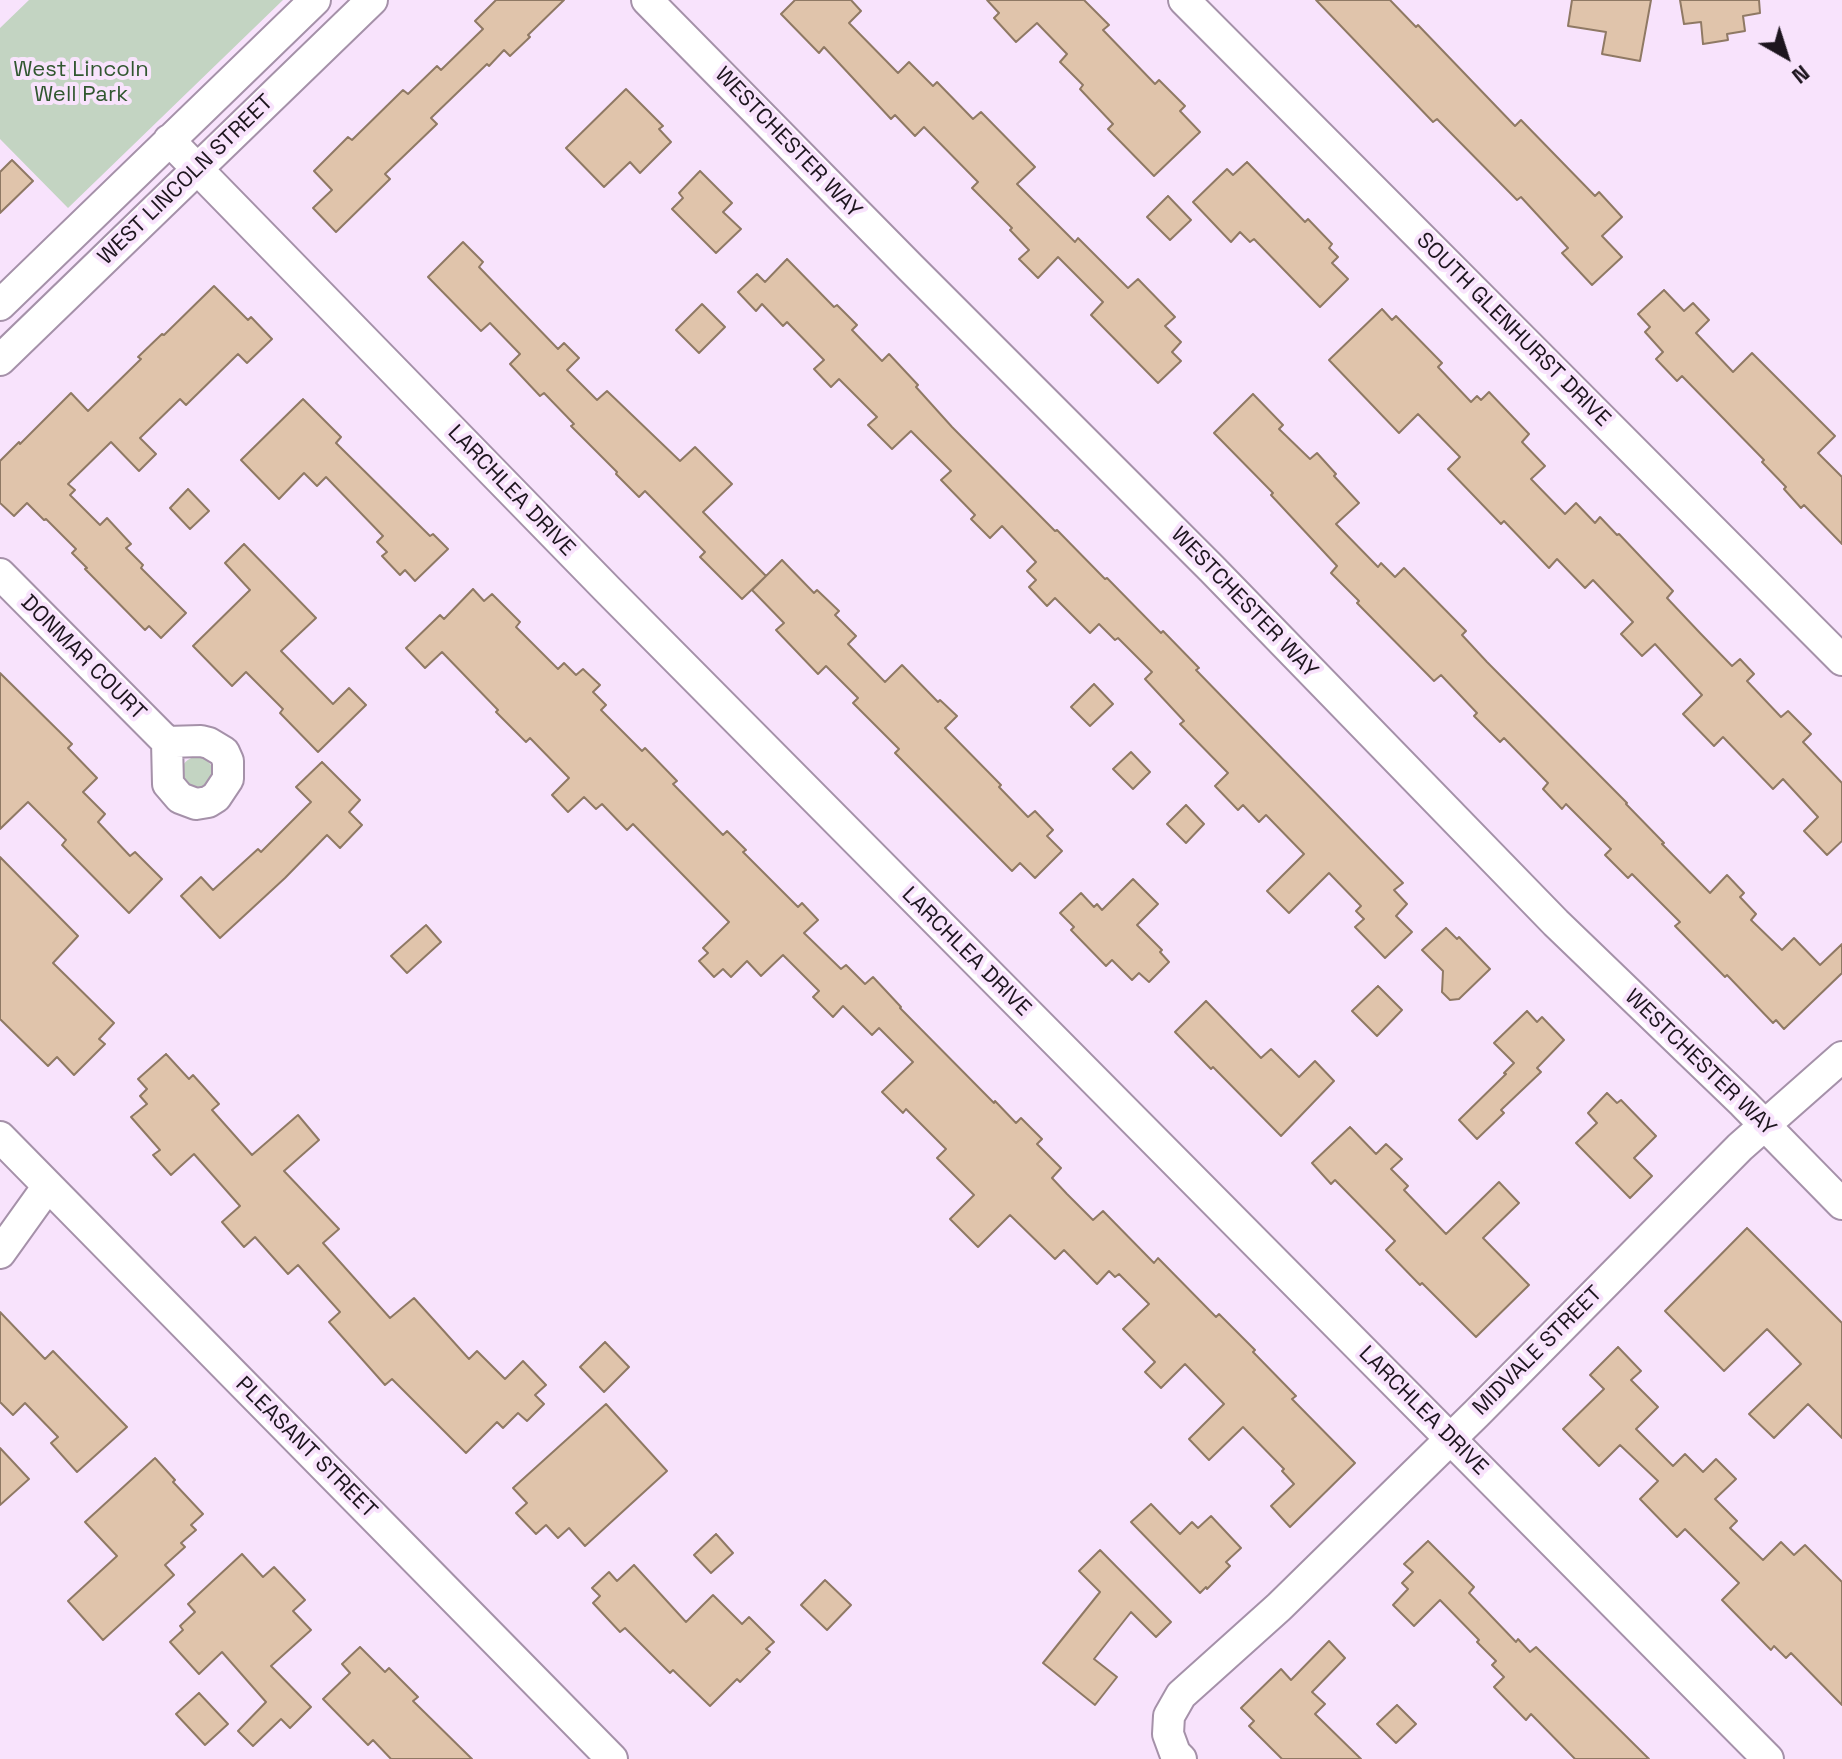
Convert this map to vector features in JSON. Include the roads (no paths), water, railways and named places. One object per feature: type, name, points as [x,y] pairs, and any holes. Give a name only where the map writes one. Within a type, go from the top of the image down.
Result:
[{"type":"street","name":"WEST LINCOLN STREET","points":[[0,305],[315,0]]},
{"type":"street","name":"WEST LINCOLN STREET","points":[[0,360],[372,0]]},
{"type":"street","name":"WESTCHESTER WAY","points":[[647,0],[1212,569],[1556,923],[1842,1204]]},
{"type":"street","name":"SOUTH GLENHURST DRIVE","points":[[1184,0],[1842,660]]},
{"type":"street","name":"LARCHLEA DRIVE","points":[[169,140],[639,622],[1768,1759]]},
{"type":"street","name":"DONMAR COURT","points":[[0,574],[167,742]]},
{"type":"street","name":"MIDVALE STREET","points":[[1181,1759],[1175,1753],[1168,1734],[1169,1716],[1181,1695],[1279,1607],[1451,1439],[1764,1125],[1842,1057]]},
{"type":"street","name":"PLEASANT STREET","points":[[0,1137],[612,1759]]},
{"type":"street","points":[[0,1253],[48,1186]]},
{"type":"park label","name":"West Lincoln Well Park","points":[[81,82]]}]
